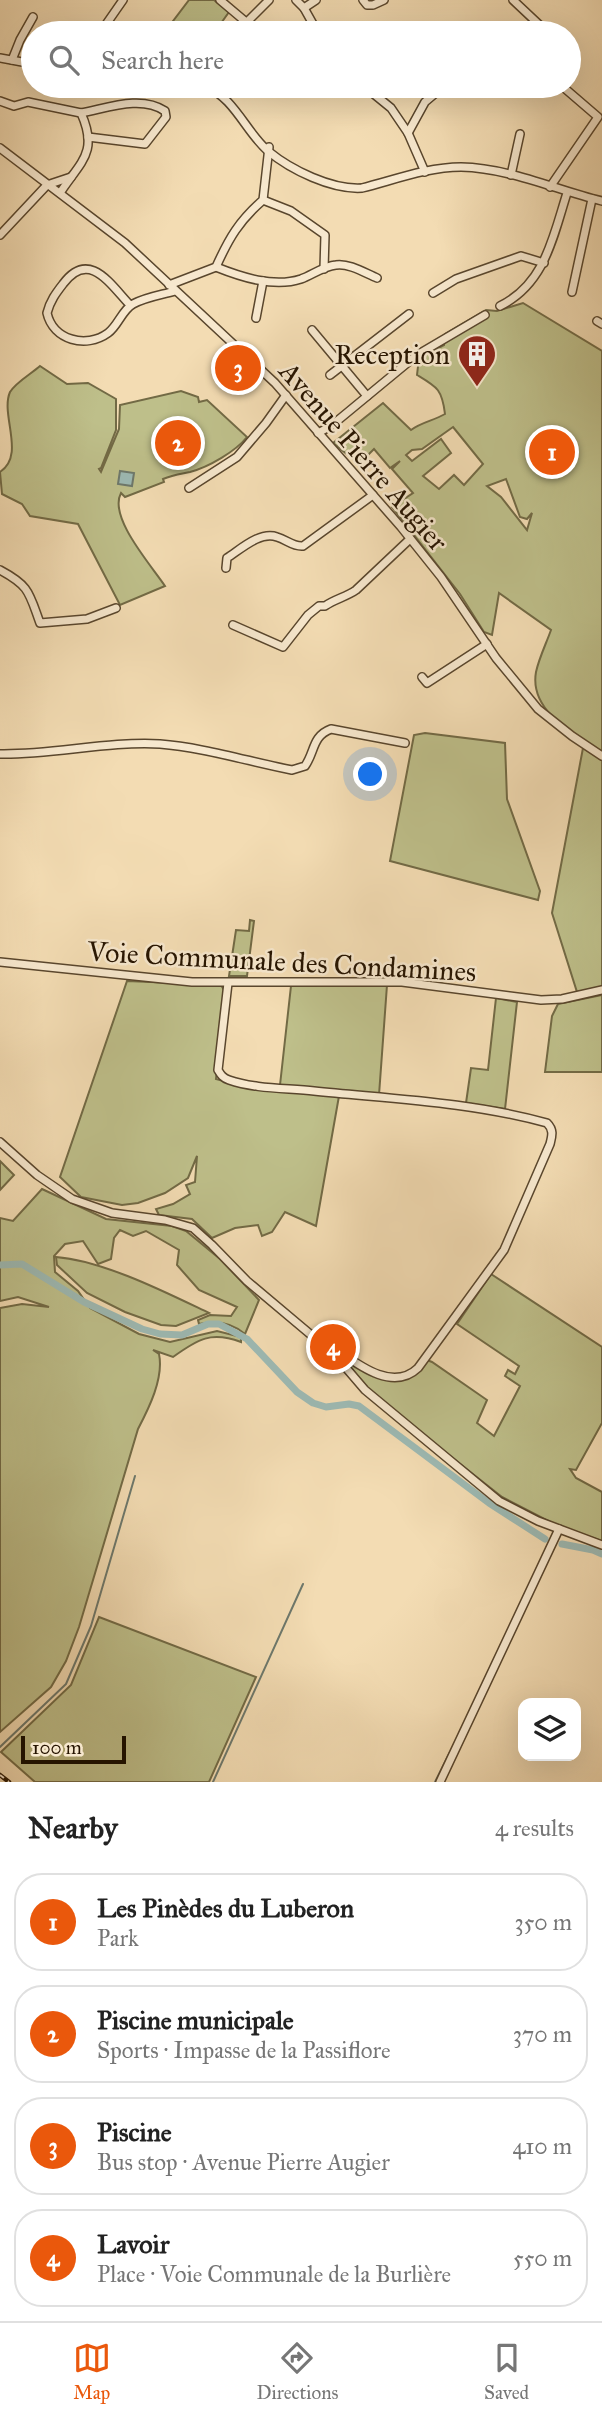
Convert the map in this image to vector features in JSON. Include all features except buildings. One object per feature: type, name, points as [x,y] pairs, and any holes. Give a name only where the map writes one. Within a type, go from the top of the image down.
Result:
[{"type":"street","points":[[108,21],[123,0]]},
{"type":"street","points":[[220,0],[245,21]]},
{"type":"street","points":[[247,21],[269,0]]},
{"type":"street","points":[[296,0],[311,21]]},
{"type":"street","points":[[304,8],[316,0]]},
{"type":"street","points":[[363,0],[367,5],[384,0]]},
{"type":"street","points":[[513,0],[535,21]]},
{"type":"street","points":[[12,60],[21,38]]},
{"type":"street","points":[[0,58],[21,62]]},
{"type":"street","points":[[226,98],[268,148],[301,172],[332,185],[351,189],[425,172],[461,167],[499,171],[567,193],[602,201]]},
{"type":"street","points":[[379,98],[391,108],[408,133],[425,172]]},
{"type":"street","points":[[408,133],[430,98]]},
{"type":"street","points":[[550,187],[598,117],[576,98]]},
{"type":"street","points":[[0,101],[14,106],[29,102],[81,113],[153,103],[165,111],[166,117],[145,144],[88,137]]},
{"type":"street","points":[[60,193],[86,156],[89,131],[81,113]]},
{"type":"street","points":[[511,175],[520,134]]},
{"type":"street","name":"Avenue Pierre Augier","points":[[0,148],[47,186],[117,236],[286,395],[441,577],[487,644],[538,709],[602,756]]},
{"type":"street","points":[[216,267],[229,237],[244,216],[263,200],[268,148]]},
{"type":"street","points":[[0,235],[47,186],[71,177]]},
{"type":"street","points":[[500,306],[524,291],[539,272],[567,193]]},
{"type":"street","points":[[572,292],[592,199]]},
{"type":"street","points":[[263,200],[291,211],[325,235],[324,269]]},
{"type":"street","points":[[433,293],[456,279],[521,256],[544,263]]},
{"type":"street","points":[[148,298],[167,284],[216,267],[235,275],[263,281],[298,280],[335,265],[345,265],[377,278]]},
{"type":"street","points":[[130,305],[97,271],[85,268],[77,270],[67,279],[52,298],[47,313],[54,329],[63,336],[77,341],[92,340],[109,332],[130,305],[175,291]]},
{"type":"street","points":[[256,318],[263,281]]},
{"type":"street","points":[[330,375],[409,314]]},
{"type":"street","points":[[318,433],[331,426],[417,355],[485,315]]},
{"type":"street","points":[[312,330],[367,396]]},
{"type":"street","points":[[189,488],[237,457],[286,395]]},
{"type":"street","points":[[226,568],[227,558],[267,535],[297,546],[303,545],[373,495]]},
{"type":"street","points":[[233,625],[283,647],[313,611],[356,590],[410,539]]},
{"type":"street","points":[[0,570],[18,579],[28,589],[40,624],[87,619],[116,608]]},
{"type":"street","points":[[422,677],[426,683],[487,644]]},
{"type":"street","points":[[0,754],[161,744],[292,770],[305,766],[319,736],[331,729],[405,743]]},
{"type":"street","name":"Voie Communale des Condamines","points":[[0,962],[158,981],[402,982],[541,1000],[562,999],[602,990]]},
{"type":"street","points":[[228,983],[218,1070],[223,1077],[231,1081],[482,1109],[514,1114],[547,1123],[551,1127],[553,1134],[550,1144],[504,1250],[418,1368],[407,1376],[393,1377],[364,1369],[340,1352],[335,1355]]},
{"type":"street","points":[[0,1142],[37,1175],[72,1199],[112,1213],[165,1220],[193,1228],[247,1281],[335,1355],[365,1390],[499,1500],[559,1529],[602,1545]]},
{"type":"street","points":[[440,1782],[559,1529]]},
{"type":"green space","points":[[189,0],[214,0],[229,12],[223,21],[173,21]]},
{"type":"green space","points":[[523,303],[602,351],[602,752],[556,720],[539,698],[536,672],[551,630],[499,593],[492,635],[484,632],[460,594],[392,507],[413,493],[392,469],[400,461],[390,468],[374,449],[359,464],[333,443],[383,403],[411,430],[445,414],[437,390],[417,375],[419,358],[444,345],[445,334],[486,310],[497,311]],"holes":[[[453,427],[483,464],[464,485],[454,475],[439,489],[423,476],[451,453],[441,439],[412,461],[406,455],[412,450],[422,449]],[[506,479],[520,517],[527,519],[532,513],[527,530],[501,497],[487,486]]]},
{"type":"green space","points":[[40,366],[67,384],[88,383],[116,399],[116,430],[99,469],[101,472],[119,429],[120,405],[181,391],[198,397],[199,402],[207,400],[247,437],[222,458],[205,466],[163,479],[164,482],[125,497],[121,493],[120,515],[141,554],[165,586],[120,605],[78,524],[30,516],[22,504],[2,494],[0,472],[11,456],[12,445],[8,412],[10,392]]},
{"type":"green space","points":[[425,733],[505,743],[507,799],[540,891],[538,900],[390,861],[414,735]]},
{"type":"green space","points":[[583,748],[602,760],[602,987],[577,992],[552,913]]},
{"type":"green space","points":[[250,920],[254,921],[247,976],[229,976],[236,930],[249,931]]},
{"type":"green space","points":[[127,981],[221,985],[224,990],[216,1079],[339,1096],[316,1226],[285,1212],[272,1232],[262,1236],[258,1225],[235,1228],[212,1238],[192,1219],[159,1215],[156,1209],[173,1204],[190,1194],[186,1185],[195,1182],[197,1156],[188,1178],[165,1193],[138,1203],[122,1205],[81,1197],[60,1177]]},
{"type":"green space","points":[[387,985],[379,1095],[280,1085],[291,986]]},
{"type":"green space","points":[[602,995],[602,1072],[545,1072],[552,1016],[558,1004]]},
{"type":"green space","points":[[496,998],[517,1002],[505,1109],[466,1103],[471,1068],[488,1070]]},
{"type":"green space","points":[[0,1161],[14,1175],[0,1190]]},
{"type":"green space","points":[[42,1189],[106,1219],[172,1226],[186,1231],[220,1259],[259,1300],[245,1334],[223,1323],[199,1324],[198,1320],[210,1315],[231,1316],[237,1307],[199,1290],[177,1265],[179,1250],[146,1231],[133,1236],[120,1230],[114,1238],[111,1259],[98,1264],[83,1241],[65,1244],[54,1256],[55,1272],[78,1291],[90,1308],[139,1334],[170,1342],[217,1331],[241,1337],[241,1342],[213,1337],[198,1341],[173,1357],[153,1350],[159,1354],[157,1383],[138,1429],[79,1627],[66,1661],[51,1687],[0,1732],[0,1308],[22,1304],[49,1307],[18,1297],[0,1301],[0,1218],[13,1221]]},
{"type":"green space","points":[[56,1257],[94,1264],[114,1271],[209,1313],[176,1326],[161,1325],[125,1312],[87,1293],[57,1265]]},
{"type":"green space","points":[[491,1274],[602,1347],[602,1423],[576,1470],[570,1469],[576,1478],[602,1492],[602,1541],[556,1525],[502,1497],[393,1411],[368,1389],[343,1358],[387,1380],[407,1378],[427,1360],[432,1362],[487,1400],[477,1423],[494,1436],[520,1386],[505,1376],[508,1370],[515,1374],[519,1366],[457,1324]]},
{"type":"green space","points":[[99,1617],[256,1677],[209,1782],[35,1782],[1,1752],[71,1685]]},
{"type":"water","points":[[171,443],[198,445],[196,461],[170,459]]},
{"type":"water","points":[[120,471],[134,473],[132,486],[118,484]]},
{"type":"waterway","points":[[0,1265],[22,1264],[84,1302],[142,1329],[160,1334],[182,1335],[208,1324],[219,1324],[247,1339],[297,1392],[313,1403],[326,1407],[349,1404],[359,1406],[489,1503],[545,1539]]},
{"type":"waterway","points":[[0,1747],[66,1684],[91,1626],[135,1476]]},
{"type":"waterway","points":[[562,1544],[602,1554]]},
{"type":"waterway","points":[[213,1782],[303,1584]]},
{"type":"waterway","points":[[435,1782],[450,1752]]},
{"type":"railway","points":[[0,1775],[9,1782]]},
{"type":"place","name":"Piscine","points":[[238,368]]},
{"type":"place","name":"Reception","points":[[477,388]]},
{"type":"place","name":"Piscine municipale","points":[[178,443]]},
{"type":"place","name":"Les Pinèdes du Luberon","points":[[552,452]]},
{"type":"place","name":"Lavoir","points":[[333,1347]]}]
